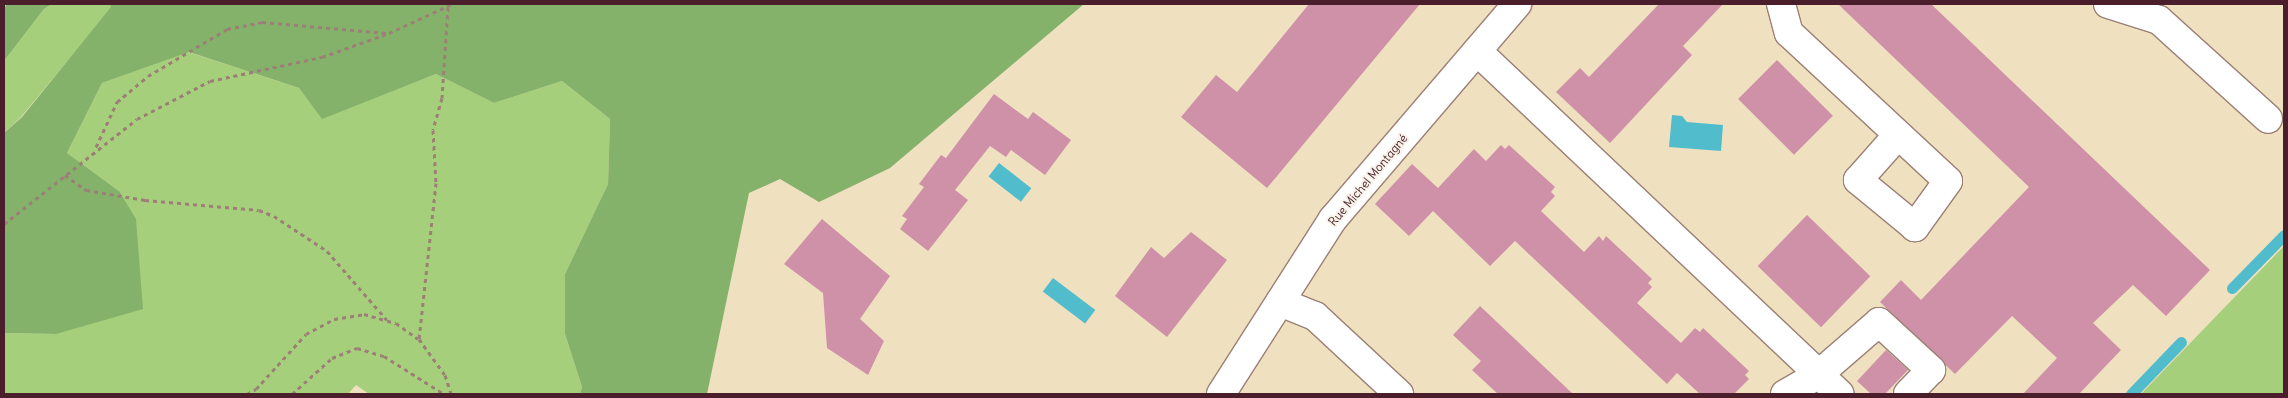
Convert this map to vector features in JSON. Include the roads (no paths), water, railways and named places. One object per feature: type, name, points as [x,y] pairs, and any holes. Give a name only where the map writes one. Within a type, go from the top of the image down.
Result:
[{"type":"street","points":[[1781,4],[1789,33],[1897,136]]},
{"type":"street","points":[[2108,4],[2159,20],[2268,119]]},
{"type":"street","name":"Rue Michel Montagné","points":[[1221,394],[1334,220],[1478,50],[1508,7]]},
{"type":"street","points":[[1478,50],[1840,394]]},
{"type":"street","points":[[1280,302],[1315,316],[1399,394]]},
{"type":"street","points":[[1785,394],[1819,374],[1879,322],[1931,370],[1908,394]]},
{"type":"water","points":[[1672,115],[1682,116],[1687,122],[1723,125],[1721,151],[1669,147]]},
{"type":"water","points":[[999,163],[1031,188],[1021,202],[989,176]]},
{"type":"water","points":[[1053,278],[1095,310],[1085,323],[1043,292]]},
{"type":"waterway","points":[[2232,288],[2284,235]]},
{"type":"waterway","points":[[2131,394],[2181,342]]}]
